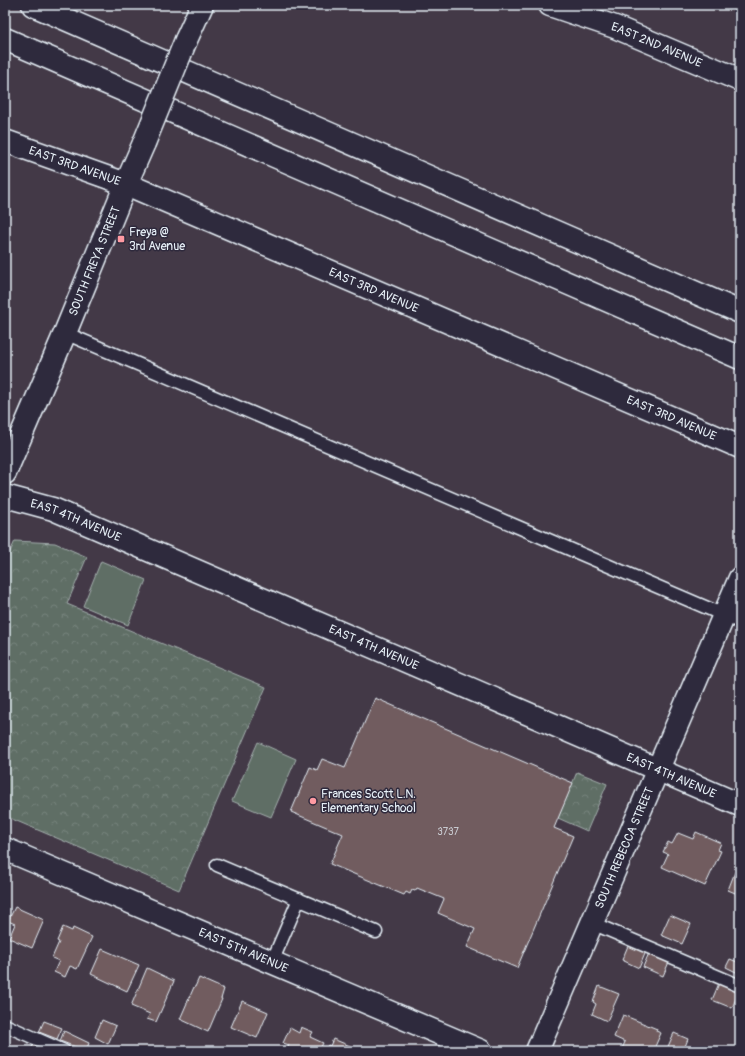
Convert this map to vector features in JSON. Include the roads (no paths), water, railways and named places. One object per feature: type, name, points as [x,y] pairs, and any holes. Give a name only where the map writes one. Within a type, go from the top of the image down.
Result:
[{"type":"main road","points":[[33,5],[740,312]]},
{"type":"main road","name":"SOUTH FREYA STREET","points":[[5,474],[202,5]]},
{"type":"main road","name":"EAST 2ND AVENUE","points":[[550,5],[614,27],[740,80]]},
{"type":"main road","points":[[5,39],[740,358]]},
{"type":"main road","name":"EAST 3RD AVENUE","points":[[5,141],[126,184],[740,447]]},
{"type":"main road","name":"EAST 4TH AVENUE","points":[[5,496],[53,509],[740,805]]},
{"type":"main road","name":"SOUTH REBECCA STREET","points":[[537,1051],[657,770],[732,619],[740,578]]},
{"type":"main road","name":"EAST 5TH AVENUE","points":[[5,849],[481,1051]]},
{"type":"lane","points":[[65,333],[732,619]]},
{"type":"lane","points":[[217,865],[376,932]]},
{"type":"lane","points":[[272,962],[299,899]]},
{"type":"lane","points":[[592,923],[740,986]]},
{"type":"lane","points":[[5,1025],[64,1051]]},
{"type":"place","name":"Freya @ 3rd Avenue","points":[[121,239]]},
{"type":"place","name":"Frances Scott L.N. Elementary School","points":[[313,801]]}]
